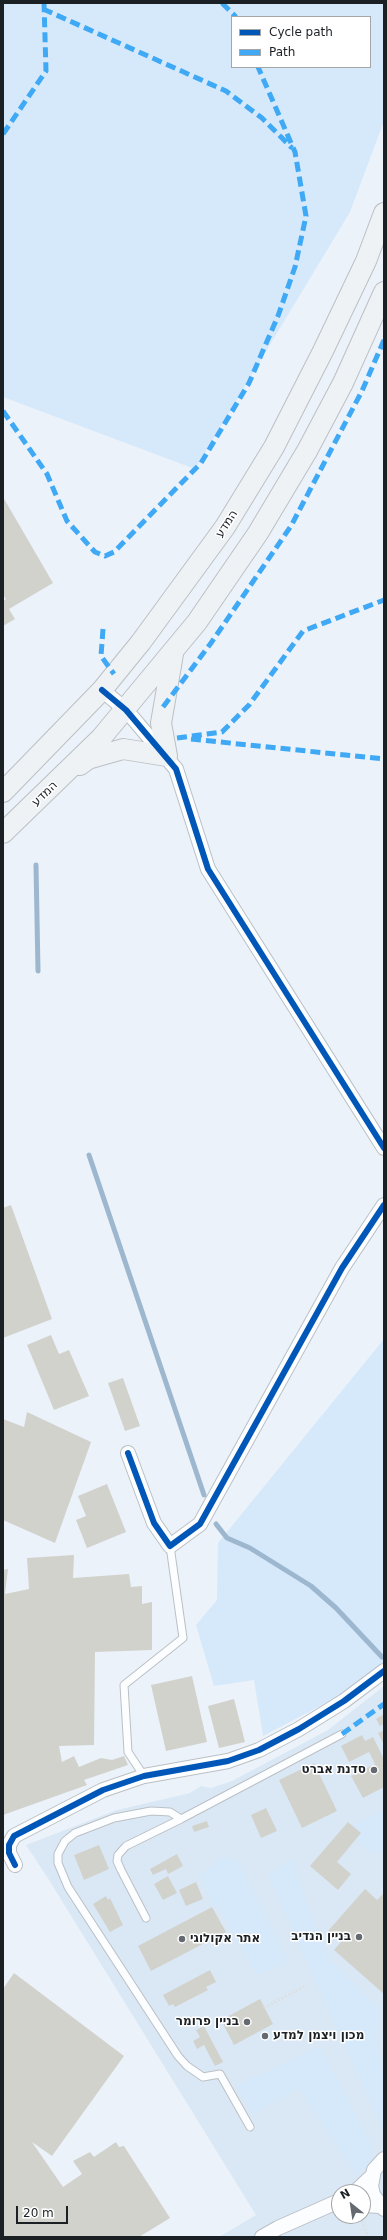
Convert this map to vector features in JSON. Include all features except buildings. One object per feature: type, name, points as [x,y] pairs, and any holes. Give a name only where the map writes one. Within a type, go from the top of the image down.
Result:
[{"type":"main road","name":"המדע","points":[[3,792],[102,690],[201,563],[225,527],[270,453],[343,311],[366,261],[384,212]]},
{"type":"main road","name":"המדע","points":[[3,833],[50,789],[126,710],[173,653],[229,577],[288,484],[343,383],[384,292]]},
{"type":"main road","points":[[50,789],[88,759],[111,752],[123,749],[144,751],[167,756],[161,723],[173,653]]},
{"type":"street","points":[[102,690],[126,710],[167,756],[176,769],[208,869],[384,1148]]},
{"type":"street","points":[[128,1453],[154,1523],[170,1546],[200,1524],[342,1268],[384,1205]]},
{"type":"street","points":[[15,1865],[9,1853],[9,1845],[14,1836],[103,1790],[144,1776],[228,1761],[260,1750],[299,1729],[344,1701],[384,1671]]},
{"type":"street","points":[[364,2184],[372,2176],[378,2165],[384,2159]]},
{"type":"street","points":[[372,2176],[371,2186],[373,2195],[382,2208]]},
{"type":"street","points":[[262,2237],[278,2228],[331,2205]]},
{"type":"street","points":[[371,2207],[382,2208]]},
{"type":"street","points":[[324,2209],[331,2208]]},
{"type":"lane","points":[[144,1776],[128,1752],[124,1685],[183,1638],[170,1546]]},
{"type":"lane","points":[[146,1918],[117,1861],[118,1854],[126,1846],[181,1820],[342,1734]]},
{"type":"lane","points":[[181,1820],[170,1812],[151,1811],[114,1818],[93,1825],[65,1841],[58,1854],[58,1863],[68,1887],[178,2056],[187,2066],[203,2077],[220,2074],[250,2127]]},
{"type":"path","points":[[264,2008],[304,1986]]},
{"type":"path","points":[[363,2224],[368,2237]]},
{"type":"shaded area","points":[[3,3],[384,3],[384,121],[350,212],[195,469],[3,397]]},
{"type":"shaded area","points":[[384,1339],[384,1663],[343,1694],[263,1736],[254,1680],[214,1686],[196,1625],[217,1600],[218,1543]]},
{"type":"shaded area","name":"מכון ויצמן למדע","points":[[384,1686],[384,2237],[219,2237],[256,2215],[26,1845],[117,1810],[190,1793],[201,1786],[211,1788],[232,1781],[328,1730]]},
{"type":"shaded area","points":[[384,1810],[384,1851],[375,1853],[365,1848],[349,1828]]},
{"type":"shaded area","points":[[222,1857],[237,1860],[288,1961],[257,1975],[221,1910],[212,1905],[200,1875]]},
{"type":"shaded area","points":[[291,1859],[313,1921],[331,1962],[380,2010],[376,2035],[384,2083],[384,2132],[268,1875]]},
{"type":"shaded area","points":[[320,2047],[370,2142],[373,2159],[357,2175],[299,2088],[253,2114],[237,2085]]},
{"type":"waterway","points":[[36,865],[38,971]]},
{"type":"waterway","points":[[89,1155],[204,1495]]},
{"type":"waterway","points":[[216,1524],[227,1538],[250,1548],[311,1586],[336,1608],[382,1657]]},
{"type":"marked path","points":[[3,134],[46,71],[44,3]]},
{"type":"marked path","points":[[222,3],[235,16]]},
{"type":"marked path","points":[[43,9],[226,91],[262,118],[292,148]]},
{"type":"marked path","points":[[3,411],[47,474],[67,521],[95,552],[105,556],[114,552],[201,463],[249,383],[278,316],[295,267],[306,216],[295,152],[258,68]]},
{"type":"marked path","points":[[163,707],[211,643],[291,526],[362,391],[384,340]]},
{"type":"marked path","points":[[177,738],[222,732],[249,705],[303,631],[384,600]]},
{"type":"marked path","points":[[103,629],[101,656],[114,674]]},
{"type":"marked path","points":[[191,739],[384,759]]},
{"type":"marked path","points":[[342,1734],[384,1704]]},
{"type":"cycle path","points":[[102,690],[126,710],[176,769],[208,869],[384,1148]]},
{"type":"cycle path","points":[[128,1453],[154,1523],[170,1546],[200,1524],[342,1268],[384,1205]]},
{"type":"cycle path","points":[[15,1865],[9,1853],[9,1845],[14,1836],[103,1790],[144,1776],[228,1761],[259,1750],[299,1729],[344,1701],[384,1671]]},
{"type":"place","name":"סדנת אברט","points":[[374,1770]]},
{"type":"place","name":"בניין הנדיב","points":[[359,1937]]},
{"type":"place","name":"אתר אקולוגי","points":[[182,1939]]},
{"type":"place","name":"בניין פרומר","points":[[247,2022]]},
{"type":"place","name":"מכון ויצמן למדע","points":[[265,2036]]}]
